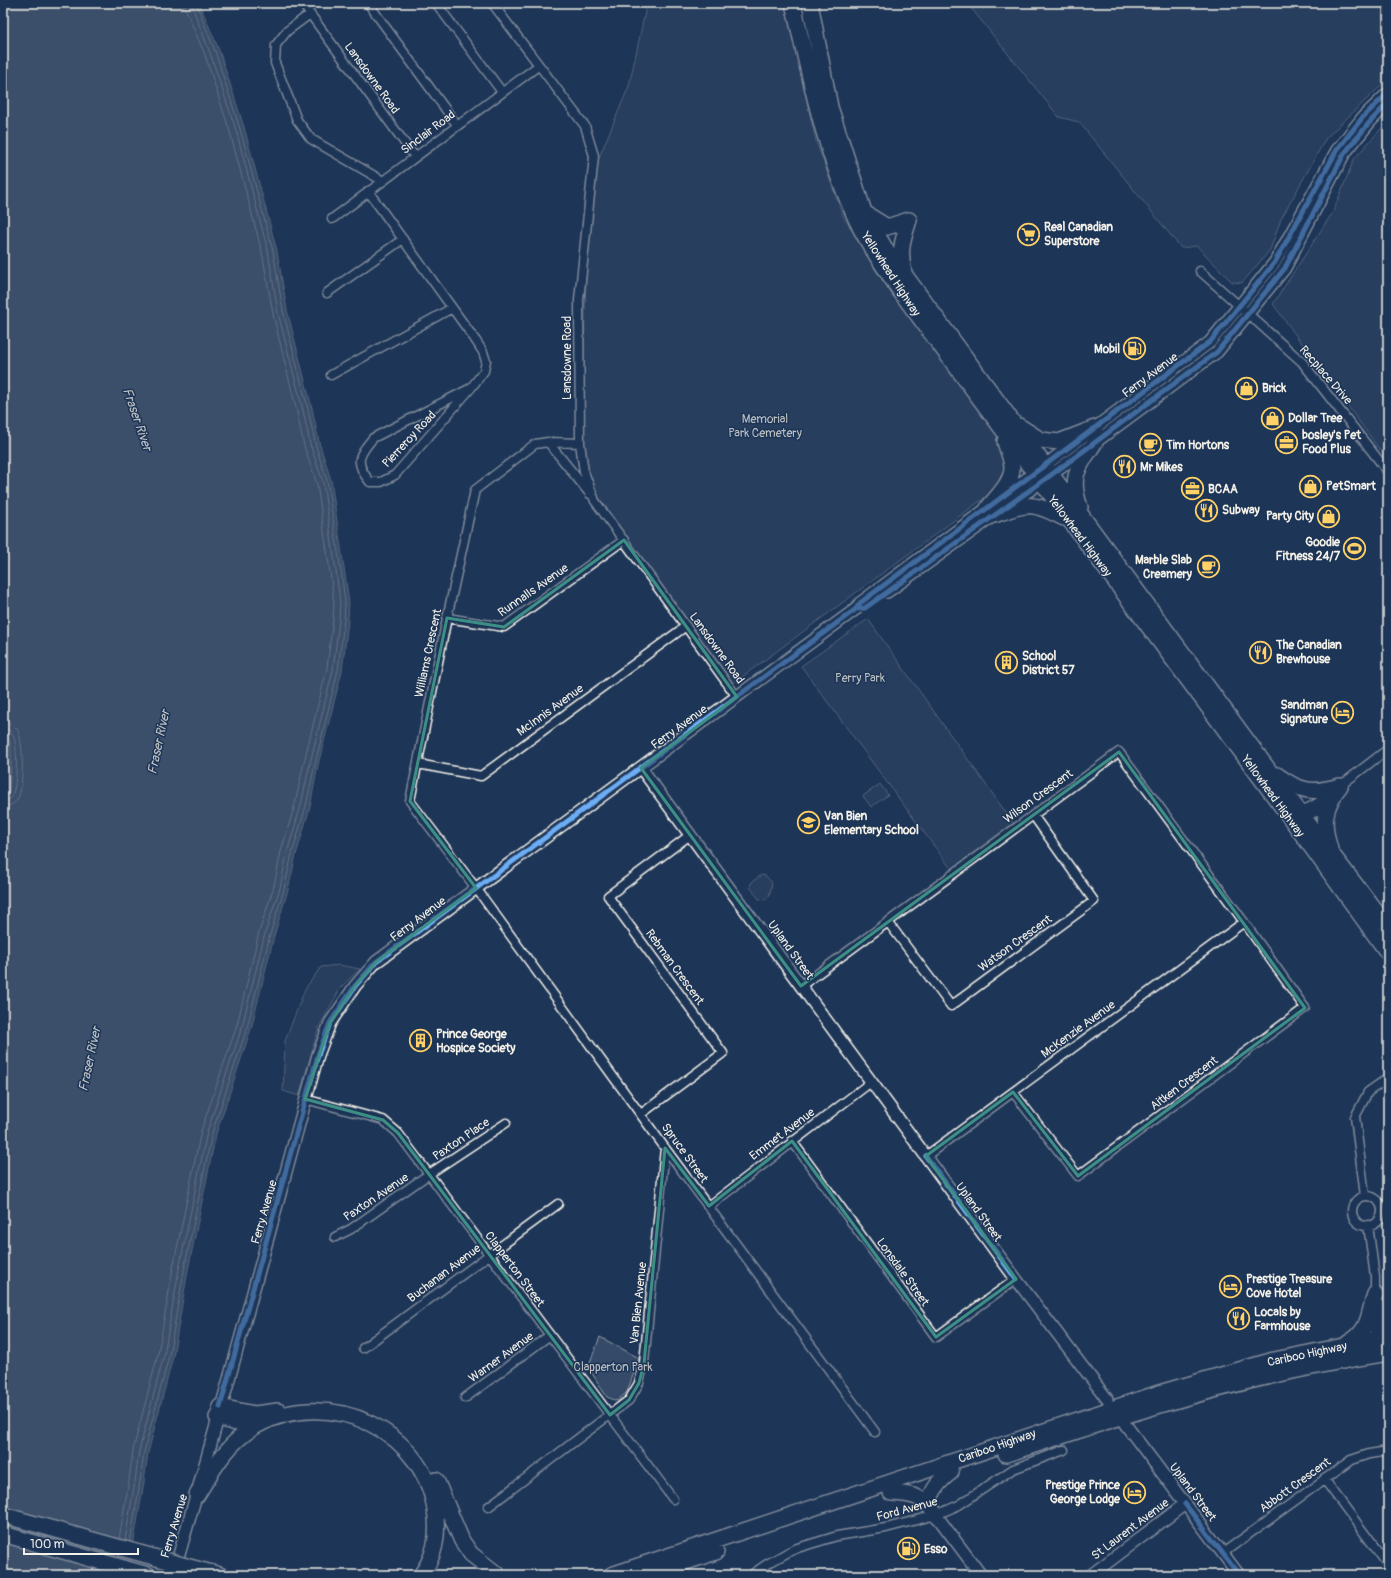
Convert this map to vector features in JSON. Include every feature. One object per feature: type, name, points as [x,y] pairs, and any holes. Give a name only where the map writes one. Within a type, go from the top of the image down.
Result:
[{"type":"highway","name":"Yellowhead Highway","points":[[794,3],[817,109],[837,177],[857,223],[900,291],[1005,424],[1042,474],[1084,518],[1300,814],[1388,927]]},
{"type":"highway","name":"Yellowhead Highway","points":[[812,7],[830,107],[864,212],[898,269],[904,274],[1005,424]]},
{"type":"highway","points":[[864,212],[887,226],[909,220],[902,241],[900,256],[904,274]]},
{"type":"highway","points":[[1005,424],[1041,440],[1059,442],[1095,435]]},
{"type":"highway","points":[[991,512],[1009,481],[1012,470],[1005,424]]},
{"type":"highway","points":[[1084,518],[1075,493],[1075,479],[1080,465],[1095,435]]},
{"type":"highway","name":"Yellowhead Highway","points":[[1042,474],[1067,519],[1388,953]]},
{"type":"highway","points":[[991,512],[1033,505],[1047,509],[1067,519]]},
{"type":"highway","points":[[1267,767],[1301,790],[1337,790]]},
{"type":"highway","points":[[1268,789],[1292,811],[1300,814],[1315,808],[1337,790]]},
{"type":"highway","points":[[1332,856],[1325,826],[1327,812],[1337,790]]},
{"type":"highway","points":[[1346,1352],[1368,1349],[1383,1338],[1381,1307]]},
{"type":"highway","points":[[1346,1352],[1366,1326],[1369,1319],[1381,1307]]},
{"type":"highway","name":"Cariboo Highway","points":[[647,1575],[951,1472],[1160,1405],[1346,1352]]},
{"type":"highway","name":"Cariboo Highway","points":[[611,1575],[1149,1396],[1274,1360],[1346,1352],[1388,1353]]},
{"type":"highway","points":[[218,1412],[255,1414],[270,1413],[312,1404],[332,1405],[352,1409],[371,1416],[387,1425],[404,1437],[417,1450],[429,1467],[462,1541],[471,1554],[498,1575]]},
{"type":"highway","points":[[197,1494],[220,1457],[237,1440],[256,1426],[295,1413],[314,1410],[330,1411],[364,1421],[399,1443],[419,1466],[428,1485],[436,1511],[437,1526],[435,1545],[430,1562],[421,1575]]},
{"type":"highway","points":[[218,1412],[232,1422],[256,1426]]},
{"type":"highway","points":[[932,1510],[932,1492],[941,1479],[951,1472]]},
{"type":"highway","points":[[891,1493],[912,1494],[932,1510]]},
{"type":"highway","points":[[3,1515],[220,1575]]},
{"type":"highway","points":[[3,1534],[148,1575]]},
{"type":"main road","name":"Ferry Avenue","points":[[1095,435],[1210,342],[1275,262],[1337,150],[1363,117],[1388,93]]},
{"type":"main road","name":"Ferry Avenue","points":[[173,1575],[197,1494],[218,1412],[318,1055],[330,1023],[355,986],[376,962],[738,697],[856,609],[860,603],[991,512],[1095,435],[1217,352],[1285,268],[1344,154],[1368,123],[1388,103]]},
{"type":"main road","name":"Upland Street","points":[[641,768],[1016,1279],[1107,1399]]},
{"type":"main road","name":"Upland Street","points":[[1125,1424],[1239,1575]]},
{"type":"main road","name":"St Laurent Avenue","points":[[1091,1575],[1186,1504]]},
{"type":"main road","points":[[932,1510],[981,1575]]},
{"type":"street","name":"Lansdowne Road","points":[[302,3],[415,157]]},
{"type":"street","points":[[368,3],[457,126]]},
{"type":"street","points":[[436,3],[502,92]]},
{"type":"street","name":"Lansdowne Road","points":[[492,3],[538,66],[585,126],[594,156],[579,291],[580,443],[584,472],[595,501],[738,697]]},
{"type":"street","points":[[310,14],[287,31],[276,45],[274,63],[297,120],[312,140],[382,181]]},
{"type":"street","name":"Sinclair Road","points":[[332,219],[538,66]]},
{"type":"street","name":"Pierreroy Road","points":[[368,191],[483,352],[486,361],[484,371],[472,388],[395,475],[381,482],[370,482],[362,472],[359,463],[362,451],[373,438],[472,388]]},
{"type":"street","points":[[327,292],[403,239]]},
{"type":"street","name":"Recplace Drive","points":[[1200,272],[1302,362],[1388,472]]},
{"type":"street","points":[[331,375],[452,308]]},
{"type":"street","points":[[548,442],[595,501]]},
{"type":"street","name":"Williams Crescent","points":[[476,888],[410,801],[447,618],[475,490],[535,444],[548,442],[580,443]]},
{"type":"street","name":"Runnalls Avenue","points":[[447,618],[504,627],[624,540]]},
{"type":"street","name":"McInnis Avenue","points":[[418,764],[481,776],[686,626]]},
{"type":"street","points":[[1337,790],[1388,749]]},
{"type":"street","name":"Wilson Crescent","points":[[801,986],[1119,752],[1244,922]]},
{"type":"street","name":"Watson Crescent","points":[[888,922],[951,1006],[1094,901],[1033,815]]},
{"type":"street","name":"Rebman Crescent","points":[[641,1114],[723,1052],[608,896],[690,835]]},
{"type":"street","name":"Spruce Street","points":[[476,888],[665,1148],[875,1432]]},
{"type":"street","name":"Aitken Crescent","points":[[1013,1092],[1078,1176],[1305,1008],[1244,922]]},
{"type":"street","name":"McKenzie Avenue","points":[[926,1156],[1244,922]]},
{"type":"street","points":[[1365,1196],[1356,1117],[1368,1092],[1388,1078]]},
{"type":"street","name":"Emmet Avenue","points":[[709,1206],[871,1082]]},
{"type":"street","name":"Clapperton Street","points":[[305,1099],[383,1120],[398,1133],[673,1499]]},
{"type":"street","name":"Paxton Place","points":[[429,1174],[506,1123]]},
{"type":"street","name":"Lonsdale Street","points":[[792,1141],[936,1337],[1016,1279]]},
{"type":"street","name":"Van Bien Avenue","points":[[488,1507],[629,1400],[639,1383],[644,1363],[665,1148]]},
{"type":"street","name":"Paxton Avenue","points":[[335,1236],[351,1229],[429,1174]]},
{"type":"street","points":[[1365,1196],[1373,1197],[1377,1200],[1381,1208],[1381,1212],[1375,1223],[1362,1225],[1357,1222],[1351,1212],[1356,1201],[1365,1196]]},
{"type":"street","name":"Buchanan Avenue","points":[[363,1348],[558,1204]]},
{"type":"street","points":[[1368,1225],[1374,1277],[1381,1307]]},
{"type":"street","name":"Warner Avenue","points":[[466,1398],[550,1335]]},
{"type":"street","name":"Ford Avenue","points":[[751,1575],[794,1549],[836,1536],[886,1528],[932,1510],[960,1505],[1013,1469],[1064,1450]]},
{"type":"street","name":"Abbott Crescent","points":[[1222,1553],[1351,1460],[1368,1454],[1388,1451]]},
{"type":"street","points":[[1324,1479],[1388,1565]]},
{"type":"highlighted area","points":[[624,540],[737,697],[641,768],[801,986],[1119,752],[1305,1008],[1078,1176],[1013,1092],[926,1156],[1016,1279],[936,1337],[792,1141],[709,1206],[665,1148],[644,1363],[639,1383],[629,1400],[610,1415],[398,1133],[383,1120],[305,1099],[330,1023],[355,986],[376,962],[476,888],[410,801],[447,618],[504,627]]},
{"type":"green space","name":"Memorial Park Cemetery","points":[[647,3],[785,3],[816,141],[843,216],[900,304],[996,432],[1006,457],[1003,471],[995,490],[731,685],[595,503],[582,438],[587,234],[595,167],[629,86]]},
{"type":"green space","points":[[967,3],[1388,3],[1388,79],[1326,138],[1281,219],[1270,250],[1242,283],[1232,282],[1197,246],[1181,248],[1079,122],[1059,117]]},
{"type":"green space","points":[[1388,121],[1388,461],[1273,304],[1333,212],[1354,159]]},
{"type":"green space","name":"Perry Park","points":[[868,619],[1019,831],[957,877],[801,666]]},
{"type":"green space","points":[[880,784],[888,795],[871,807],[863,796]]},
{"type":"green space","points":[[761,875],[766,876],[772,883],[769,897],[765,900],[759,899],[750,887],[751,883]]},
{"type":"green space","points":[[339,965],[360,969],[341,987],[319,1027],[299,1096],[283,1091],[285,1041],[305,989],[321,967]]},
{"type":"green space","name":"Clapperton Park","points":[[600,1337],[639,1358],[627,1392],[617,1401],[607,1397],[588,1367]]},
{"type":"water","name":"Fraser River","points":[[3,3],[199,3],[219,50],[244,127],[277,251],[287,310],[312,408],[319,442],[331,480],[349,602],[342,671],[318,765],[310,807],[274,936],[251,1029],[216,1134],[188,1270],[173,1357],[148,1453],[128,1575],[3,1575],[3,807],[6,764],[3,721]]},
{"type":"cycle path","points":[[220,1407],[318,1055],[330,1023],[355,986],[376,962],[856,609],[860,603],[1210,342],[1275,262],[1337,150],[1363,117],[1388,93]]},
{"type":"cycle path","points":[[856,609],[865,608],[1051,475],[1217,352],[1285,268],[1344,154],[1369,123],[1388,103]]},
{"type":"cycle path","points":[[926,1156],[1016,1279]]},
{"type":"cycle path","points":[[1185,1504],[1239,1575]]},
{"type":"place","name":"Real Canadian Superstore","points":[[1028,234]]},
{"type":"place","name":"Mobil","points":[[1135,349]]},
{"type":"place","name":"Brick","points":[[1247,388]]},
{"type":"place","name":"Dollar Tree","points":[[1272,418]]},
{"type":"place","name":"bosley's Pet Food Plus","points":[[1286,442]]},
{"type":"place","name":"Tim Hortons","points":[[1151,445]]},
{"type":"place","name":"Mr Mikes","points":[[1124,467]]},
{"type":"place","name":"PetSmart","points":[[1311,486]]},
{"type":"place","name":"BCAA","points":[[1192,489]]},
{"type":"place","name":"Subway","points":[[1206,510]]},
{"type":"place","name":"Party City","points":[[1329,516]]},
{"type":"place","name":"Goodie Fitness 24/7","points":[[1355,549]]},
{"type":"place","name":"Marble Slab Creamery","points":[[1208,567]]},
{"type":"place","name":"The Canadian Brewhouse","points":[[1260,652]]},
{"type":"place","name":"School District 57","points":[[1007,663]]},
{"type":"place","name":"Sandman Signature","points":[[1343,712]]},
{"type":"place","name":"Van Bien Elementary School","points":[[808,823]]},
{"type":"place","name":"Prince George Hospice Society","points":[[420,1041]]},
{"type":"place","name":"Prestige Treasure Cove Hotel","points":[[1231,1286]]},
{"type":"place","name":"Locals by Farmhouse","points":[[1238,1319]]},
{"type":"place","name":"Prestige Prince George Lodge","points":[[1135,1492]]},
{"type":"place","name":"Esso","points":[[908,1549]]}]
